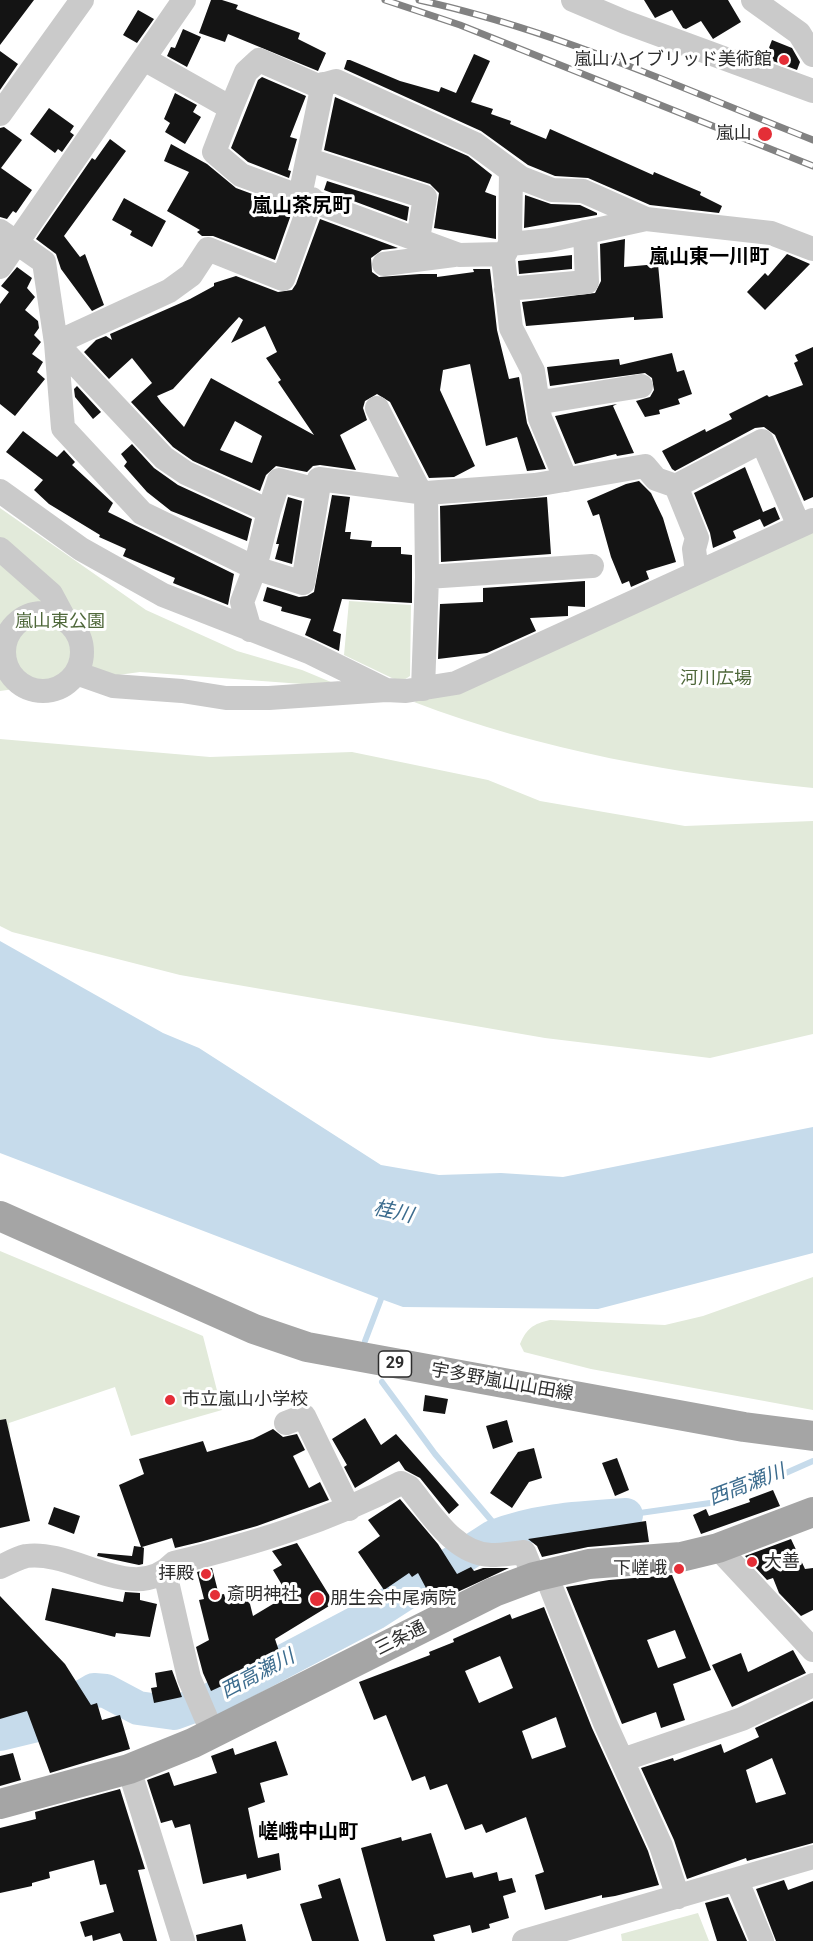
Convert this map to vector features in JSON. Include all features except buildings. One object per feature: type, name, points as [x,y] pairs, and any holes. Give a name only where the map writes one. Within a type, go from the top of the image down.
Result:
[{"type":"main road","name":"宇多野嵐山山田線","points":[[0,1216],[254,1329],[307,1347],[744,1427],[813,1436]]},
{"type":"main road","name":"三条通","points":[[0,1804],[129,1769],[204,1716],[540,1576],[589,1564],[681,1557],[718,1548],[813,1512]]},
{"type":"street","points":[[0,114],[82,0]]},
{"type":"street","points":[[0,267],[9,237],[144,59],[184,0]]},
{"type":"street","points":[[573,0],[625,22],[813,91]]},
{"type":"street","points":[[753,0],[799,33],[813,55]]},
{"type":"street","points":[[144,59],[231,108]]},
{"type":"street","points":[[459,255],[241,175],[214,152],[246,72],[259,60],[318,86],[336,81],[475,144],[511,172],[552,190],[583,191],[646,219],[771,233],[813,249]]},
{"type":"street","points":[[56,343],[169,291],[191,275],[208,249],[283,279],[306,198],[309,160],[323,84]]},
{"type":"street","points":[[309,160],[425,197],[418,239]]},
{"type":"street","points":[[511,172],[506,289],[511,328],[533,371],[540,418],[566,480]]},
{"type":"street","points":[[384,264],[507,249],[646,219]]},
{"type":"street","points":[[506,289],[587,282],[585,232]]},
{"type":"street","points":[[9,237],[45,262],[56,343],[63,428],[142,513],[255,568],[303,583],[319,479],[423,493],[566,480],[645,466],[657,479],[675,486],[697,538],[694,549],[697,572]]},
{"type":"street","points":[[56,343],[164,458],[186,473],[269,511]]},
{"type":"street","points":[[537,398],[548,401],[642,386]]},
{"type":"street","points":[[377,408],[423,493],[427,577],[423,689]]},
{"type":"street","points":[[76,673],[113,686],[226,698],[269,698],[423,689],[456,683],[520,656],[806,523],[762,441],[675,486]]},
{"type":"street","points":[[250,630],[242,602],[255,568],[279,480],[318,490]]},
{"type":"street","points":[[0,490],[81,549],[163,595],[309,652],[386,690]]},
{"type":"street","points":[[0,549],[51,594],[65,620],[80,638],[81,662],[69,682],[47,691],[24,686],[7,676],[4,647],[14,626],[22,619],[44,613],[65,620]]},
{"type":"street","points":[[427,577],[592,567]]},
{"type":"street","points":[[286,1424],[304,1416],[349,1509]]},
{"type":"street","points":[[0,1567],[26,1556],[79,1563],[107,1575],[143,1580],[165,1573],[174,1563],[248,1545],[349,1509],[401,1483],[409,1487],[450,1536],[473,1550],[490,1555],[525,1552],[540,1576],[661,1846],[678,1897]]},
{"type":"street","points":[[718,1548],[813,1650]]},
{"type":"street","points":[[165,1573],[204,1716]]},
{"type":"street","points":[[622,1760],[742,1719],[813,1685]]},
{"type":"street","points":[[129,1769],[183,1941]]},
{"type":"street","points":[[538,1939],[813,1857]]},
{"type":"street","points":[[737,1881],[762,1941]]},
{"type":"green space","name":"嵐山東公園","points":[[0,508],[146,610],[237,651],[302,670],[343,687],[140,672],[0,691]]},
{"type":"green space","name":"河川広場","points":[[813,528],[813,788],[711,776],[610,758],[511,734],[414,702]]},
{"type":"green space","points":[[349,601],[411,605],[410,676],[404,680],[394,679],[344,655]]},
{"type":"green space","points":[[0,739],[210,757],[352,752],[488,780],[540,801],[685,826],[813,821],[813,1034],[710,1058],[545,1038],[180,975],[12,932],[0,926]]},
{"type":"green space","name":"市立嵐山小学校","points":[[0,1251],[203,1336],[222,1410],[131,1436],[115,1387],[9,1423],[10,1436],[0,1425]]},
{"type":"green space","points":[[813,1277],[813,1410],[591,1369],[524,1352],[520,1344],[531,1328],[550,1320],[665,1325],[703,1316]]},
{"type":"green space","points":[[698,1913],[709,1941],[622,1941],[621,1934]]},
{"type":"water","name":"桂川","points":[[0,941],[163,1033],[199,1048],[381,1165],[439,1175],[501,1173],[563,1177],[813,1127],[813,1253],[598,1309],[403,1307],[0,1153]]},
{"type":"waterway","name":"西高瀬川","points":[[365,1341],[381,1299]]},
{"type":"waterway","name":"西高瀬川","points":[[382,1382],[435,1454],[502,1533]]},
{"type":"waterway","name":"西高瀬川","points":[[626,1515],[710,1503],[736,1495],[813,1461]]},
{"type":"waterway","name":"西高瀬川","points":[[0,1734],[33,1726],[94,1690],[106,1691],[138,1708],[174,1713],[210,1700],[375,1613],[493,1537],[542,1523],[626,1515]]},
{"type":"railway","points":[[385,0],[460,25],[813,166]]},
{"type":"railway","points":[[419,0],[520,27],[570,44],[813,140]]},
{"type":"place","name":"嵐山ハイブリッド美術館","points":[[784,60]]},
{"type":"place","name":"嵐山","points":[[765,134]]},
{"type":"place","name":"市立嵐山小学校","points":[[170,1400]]},
{"type":"place","name":"大善","points":[[752,1562]]},
{"type":"place","name":"下嵯峨","points":[[679,1569]]},
{"type":"place","name":"拝殿","points":[[206,1574]]},
{"type":"place","name":"斎明神社","points":[[215,1595]]},
{"type":"place","name":"朋生会中尾病院","points":[[317,1599]]},
{"type":"district","name":"嵐山茶尻町","points":[[302,207]]},
{"type":"district","name":"嵐山東一川町","points":[[709,258]]},
{"type":"district","name":"嵯峨中山町","points":[[308,1833]]}]
